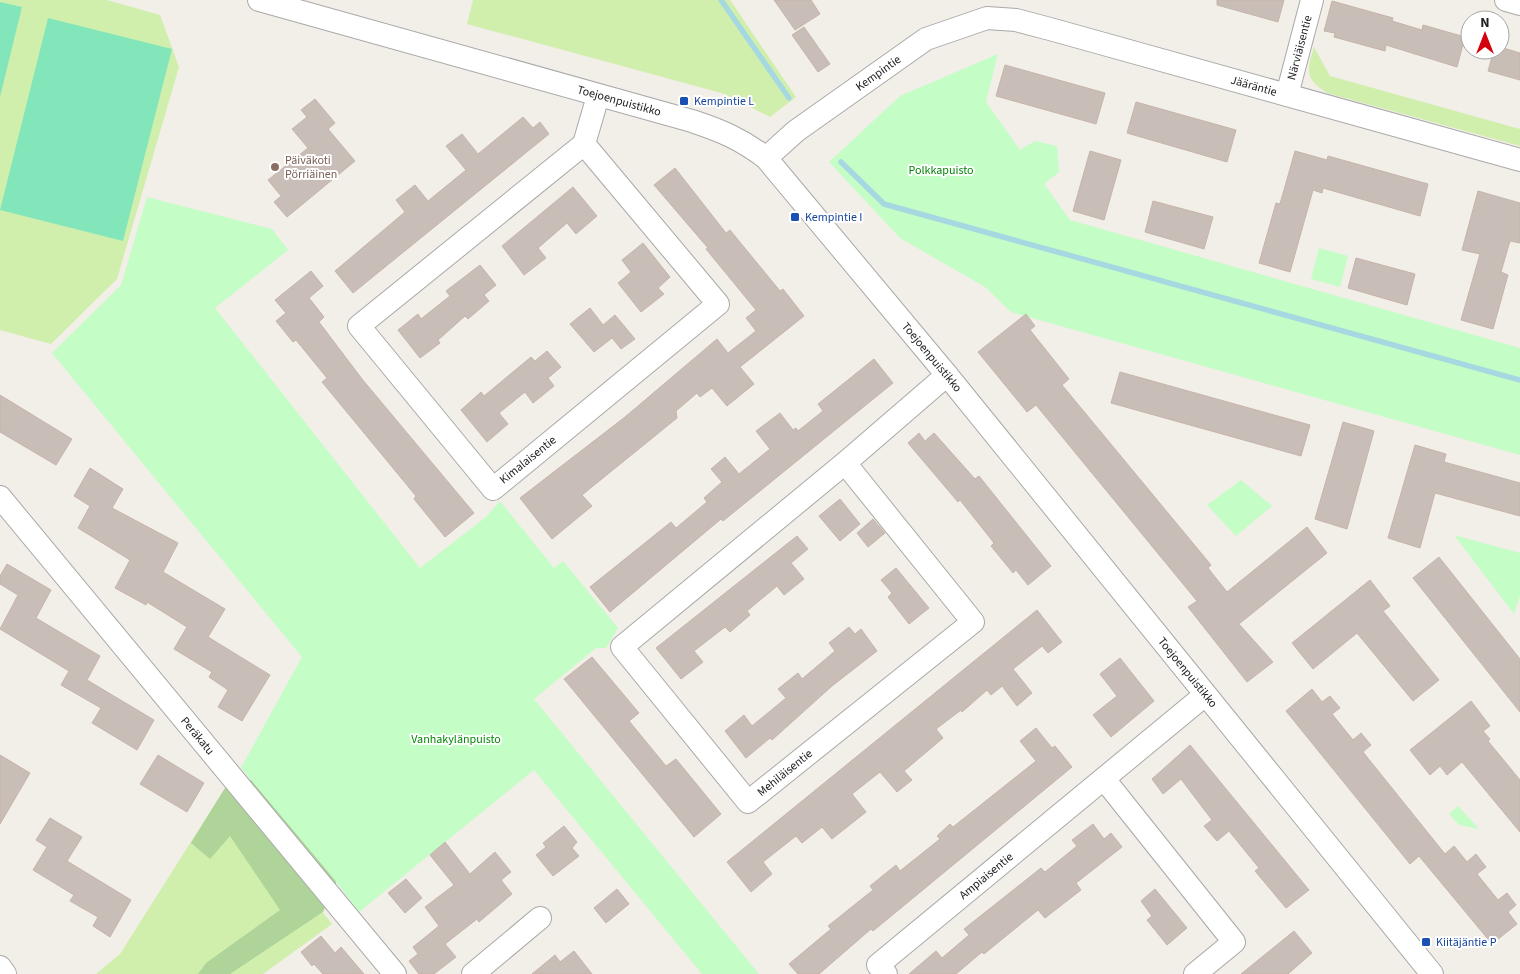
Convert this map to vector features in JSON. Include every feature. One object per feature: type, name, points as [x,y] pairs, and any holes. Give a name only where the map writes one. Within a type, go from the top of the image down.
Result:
[{"type":"street","name":"Toejoenpuistikko","points":[[260,0],[722,131],[744,142],[766,158],[947,375],[1432,974]]},
{"type":"street","name":"Närviäisentie","points":[[1287,94],[1312,0]]},
{"type":"street","points":[[1506,0],[1520,4]]},
{"type":"street","name":"Jääräntie","points":[[988,9],[1016,20],[1520,160]]},
{"type":"street","name":"Kempintie","points":[[766,158],[796,131],[926,39],[988,9]]},
{"type":"street","points":[[584,144],[598,96]]},
{"type":"street","name":"Kimalaisentie","points":[[584,144],[718,304],[493,489],[359,326],[584,144]]},
{"type":"street","name":"Mehiläisentie","points":[[845,463],[973,622],[748,802],[622,647],[845,463],[947,375]]},
{"type":"street","name":"Peräkatu","points":[[0,497],[395,974]]},
{"type":"street","name":"Ampiaisentie","points":[[886,974],[878,965],[1205,695]]},
{"type":"street","points":[[1104,779],[1234,942],[1195,974]]},
{"type":"street","points":[[473,974],[540,918]]},
{"type":"street","points":[[0,967],[5,974]]},
{"type":"green space","points":[[0,0],[107,0],[160,15],[179,67],[117,279],[51,344],[0,330]]},
{"type":"green space","points":[[473,0],[730,0],[796,97],[770,117],[725,94],[467,24]]},
{"type":"green space","points":[[0,2],[22,7],[0,97]]},
{"type":"green space","points":[[48,18],[172,49],[123,241],[0,210]]},
{"type":"green space","points":[[1314,47],[1330,76],[1520,129],[1520,146],[1327,93],[1314,83],[1309,73]]},
{"type":"green space","name":"Polkkapuisto","points":[[998,54],[986,102],[1020,150],[1035,141],[1057,146],[1059,172],[1044,184],[1070,220],[1520,348],[1520,455],[1011,312],[985,287],[900,238],[829,162],[900,96]]},
{"type":"green space","name":"Vanhakylänpuisto","points":[[147,197],[272,229],[288,250],[215,308],[420,568],[486,517],[500,501],[554,568],[563,561],[618,628],[606,648],[596,648],[534,699],[759,974],[702,974],[534,770],[359,912],[334,879],[241,768],[302,657],[52,353],[121,285]]},
{"type":"green space","points":[[1319,248],[1348,256],[1340,287],[1311,279]]},
{"type":"green space","points":[[1241,480],[1272,506],[1236,536],[1207,505]]},
{"type":"green space","points":[[1454,535],[1520,553],[1520,596],[1514,614]]},
{"type":"green space","points":[[271,774],[345,863],[323,912],[230,974],[198,974],[206,963],[280,910],[230,836],[210,859],[191,843],[225,788]]},
{"type":"green space","points":[[225,788],[332,924],[263,974],[96,974],[120,954]]},
{"type":"green space","points":[[1458,806],[1479,829],[1459,825],[1449,814]]},
{"type":"building","points":[[774,0],[811,0],[820,14],[795,30]]},
{"type":"building","points":[[1217,0],[1284,0],[1278,22],[1217,5]]},
{"type":"building","points":[[1332,1],[1393,18],[1392,21],[1422,30],[1423,25],[1460,36],[1460,56],[1457,67],[1386,45],[1385,51],[1334,37],[1335,33],[1324,31]]},
{"type":"building","points":[[804,27],[830,64],[818,72],[792,35]]},
{"type":"building","points":[[1510,50],[1520,53],[1520,80],[1488,71],[1491,60],[1510,60]]},
{"type":"building","points":[[1005,65],[1105,93],[1096,124],[996,96]]},
{"type":"building","points":[[315,99],[335,123],[328,129],[355,161],[287,217],[274,202],[281,196],[268,180],[308,148],[292,129],[307,117],[301,110]]},
{"type":"building","points":[[1136,102],[1236,130],[1227,162],[1127,133]]},
{"type":"building","points":[[523,117],[533,128],[540,122],[549,134],[353,293],[335,271],[405,212],[396,200],[415,185],[428,201],[466,170],[446,146],[462,134],[478,154]]},
{"type":"building","points":[[1090,151],[1121,160],[1104,220],[1073,211]]},
{"type":"building","points":[[1295,151],[1327,160],[1328,156],[1428,184],[1420,216],[1323,188],[1322,193],[1313,190],[1290,272],[1259,263],[1276,203],[1280,204]]},
{"type":"building","points":[[675,168],[726,233],[730,230],[780,291],[783,289],[804,316],[740,367],[754,384],[727,406],[712,388],[700,397],[697,393],[676,411],[677,418],[582,495],[592,506],[552,539],[520,498],[625,417],[717,339],[728,353],[756,331],[746,318],[756,310],[706,249],[708,248],[654,185]]},
{"type":"building","points":[[573,187],[597,216],[576,234],[567,223],[538,248],[546,258],[524,275],[502,246]]},
{"type":"building","points":[[1478,191],[1520,203],[1520,243],[1510,241],[1501,272],[1508,275],[1493,329],[1461,320],[1480,254],[1462,250]]},
{"type":"building","points":[[1153,201],[1213,217],[1204,249],[1145,232]]},
{"type":"building","points":[[643,243],[670,277],[658,288],[664,294],[641,312],[618,283],[631,272],[622,260]]},
{"type":"building","points":[[1356,258],[1415,274],[1407,305],[1348,288]]},
{"type":"building","points":[[480,265],[496,285],[484,295],[489,301],[468,319],[465,316],[438,340],[440,343],[420,358],[398,330],[418,314],[421,319],[450,296],[446,291]]},
{"type":"building","points":[[311,271],[323,286],[309,298],[324,317],[319,322],[362,379],[474,513],[445,537],[414,499],[416,496],[322,382],[327,378],[296,340],[293,342],[276,321],[286,313],[275,300]]},
{"type":"building","points":[[590,308],[603,325],[615,315],[635,339],[621,349],[612,338],[594,352],[570,324]]},
{"type":"building","points":[[1026,314],[1035,326],[1030,330],[1069,379],[1062,385],[1211,565],[1208,568],[1227,592],[1307,527],[1327,553],[1239,624],[1273,662],[1247,682],[1188,607],[1197,601],[1036,405],[1027,412],[978,352]]},
{"type":"building","points":[[547,351],[561,367],[548,378],[554,386],[533,403],[525,392],[499,413],[508,424],[487,442],[461,410],[481,392],[484,396],[531,357],[535,361]]},
{"type":"building","points":[[874,359],[893,383],[723,521],[721,519],[610,612],[590,587],[671,522],[676,528],[707,502],[704,498],[722,482],[711,469],[725,457],[739,474],[770,449],[756,431],[780,413],[793,430],[796,428],[798,431],[823,411],[818,404]]},
{"type":"building","points":[[1120,372],[1310,425],[1301,456],[1111,403]]},
{"type":"building","points":[[0,395],[72,439],[56,465],[0,432]]},
{"type":"building","points":[[1343,422],[1374,431],[1347,529],[1315,519]]},
{"type":"building","points":[[919,433],[925,441],[934,433],[975,479],[979,476],[1051,566],[1028,585],[1016,570],[1013,573],[991,546],[994,543],[960,500],[958,502],[908,443]]},
{"type":"building","points":[[1415,445],[1446,454],[1444,462],[1520,483],[1520,516],[1435,493],[1420,548],[1388,538]]},
{"type":"building","points":[[90,468],[123,489],[112,508],[178,543],[163,572],[225,609],[208,637],[270,675],[242,721],[218,707],[228,690],[209,677],[212,672],[174,649],[187,627],[147,602],[146,605],[115,588],[130,560],[78,528],[90,506],[74,496]]},
{"type":"building","points":[[840,499],[860,524],[840,541],[819,516]]},
{"type":"building","points":[[873,519],[885,533],[868,547],[857,533]]},
{"type":"building","points":[[797,536],[808,549],[791,563],[804,579],[784,595],[777,586],[747,611],[750,615],[730,632],[725,627],[694,651],[703,662],[681,679],[656,648]]},
{"type":"building","points":[[1439,557],[1520,659],[1520,712],[1413,578]]},
{"type":"building","points":[[7,564],[51,590],[36,618],[100,656],[87,680],[154,720],[137,750],[92,723],[101,708],[61,685],[69,671],[0,629],[18,595],[0,584],[0,576]]},
{"type":"building","points":[[896,568],[929,608],[909,624],[888,597],[892,593],[881,580]]},
{"type":"building","points":[[1370,580],[1390,606],[1383,611],[1439,680],[1413,701],[1357,633],[1313,669],[1292,643]]},
{"type":"building","points":[[1037,610],[1062,642],[1048,653],[1042,646],[1013,669],[1032,693],[1017,706],[1002,686],[991,695],[987,690],[962,712],[961,710],[936,729],[943,738],[904,771],[912,780],[897,792],[880,772],[852,794],[866,812],[832,839],[822,827],[802,843],[796,836],[763,862],[772,874],[751,892],[727,862]]},
{"type":"building","points":[[849,627],[855,634],[861,629],[877,651],[832,686],[772,740],[770,738],[746,758],[725,731],[744,715],[752,726],[786,698],[778,689],[798,673],[802,679],[835,651],[829,643]]},
{"type":"building","points":[[592,657],[639,713],[629,721],[666,766],[676,759],[721,814],[694,837],[564,679]]},
{"type":"building","points":[[1120,658],[1154,701],[1111,737],[1093,715],[1117,696],[1100,674]]},
{"type":"building","points":[[1312,689],[1322,702],[1330,696],[1340,708],[1332,714],[1353,740],[1361,733],[1371,745],[1363,752],[1445,854],[1454,846],[1467,862],[1476,854],[1486,867],[1477,874],[1498,900],[1507,893],[1516,905],[1508,912],[1517,924],[1492,944],[1419,856],[1410,864],[1286,711]]},
{"type":"building","points":[[1471,701],[1490,726],[1483,731],[1490,739],[1488,741],[1520,780],[1520,832],[1462,762],[1447,775],[1440,766],[1430,775],[1410,750]]},
{"type":"building","points":[[1036,728],[1052,748],[1055,746],[1072,767],[873,931],[871,929],[819,974],[798,974],[789,964],[831,929],[828,926],[873,890],[870,886],[896,865],[900,871],[940,839],[937,836],[950,824],[953,827],[1036,761],[1020,741]]},
{"type":"building","points":[[1190,745],[1309,890],[1286,908],[1255,871],[1259,868],[1229,831],[1217,841],[1204,826],[1212,820],[1181,779],[1163,794],[1152,779]]},
{"type":"building","points":[[0,755],[30,773],[0,824]]},
{"type":"building","points":[[158,755],[204,783],[187,812],[140,784]]},
{"type":"building","points":[[50,818],[82,837],[67,861],[131,900],[110,937],[93,926],[98,917],[70,901],[74,895],[33,870],[47,847],[36,840]]},
{"type":"building","points":[[1093,824],[1104,839],[1111,833],[1122,847],[1076,883],[1081,890],[1045,918],[1038,910],[956,974],[909,974],[936,951],[942,958],[969,935],[964,929],[1041,868],[1045,872],[1077,846],[1072,840]]},
{"type":"building","points":[[564,826],[577,842],[572,848],[579,856],[553,876],[536,855],[546,847],[543,843]]},
{"type":"building","points":[[445,842],[470,874],[495,852],[511,872],[501,880],[512,894],[479,922],[477,919],[445,944],[456,957],[434,974],[419,974],[409,961],[418,954],[413,947],[439,926],[425,907],[454,885],[430,855]]},
{"type":"building","points":[[406,879],[422,898],[405,913],[388,893]]},
{"type":"building","points":[[617,889],[629,904],[606,923],[594,908]]},
{"type":"building","points":[[1155,889],[1187,928],[1167,945],[1147,920],[1152,916],[1141,901]]},
{"type":"building","points":[[1294,931],[1312,953],[1288,974],[1241,974]]},
{"type":"building","points":[[321,936],[335,953],[341,947],[364,974],[323,974],[314,964],[312,966],[301,952]]},
{"type":"building","points":[[574,951],[592,974],[532,974],[555,955],[560,962]]},
{"type":"waterway","points":[[721,0],[789,98]]},
{"type":"waterway","points":[[841,162],[884,204],[1520,380]]},
{"type":"place","name":"Kempintie L","points":[[684,101]]},
{"type":"place","name":"Päiväkoti Pörriäinen","points":[[275,167]]},
{"type":"place","name":"Kempintie I","points":[[795,217]]},
{"type":"place","name":"Kiitäjäntie P","points":[[1426,942]]}]
